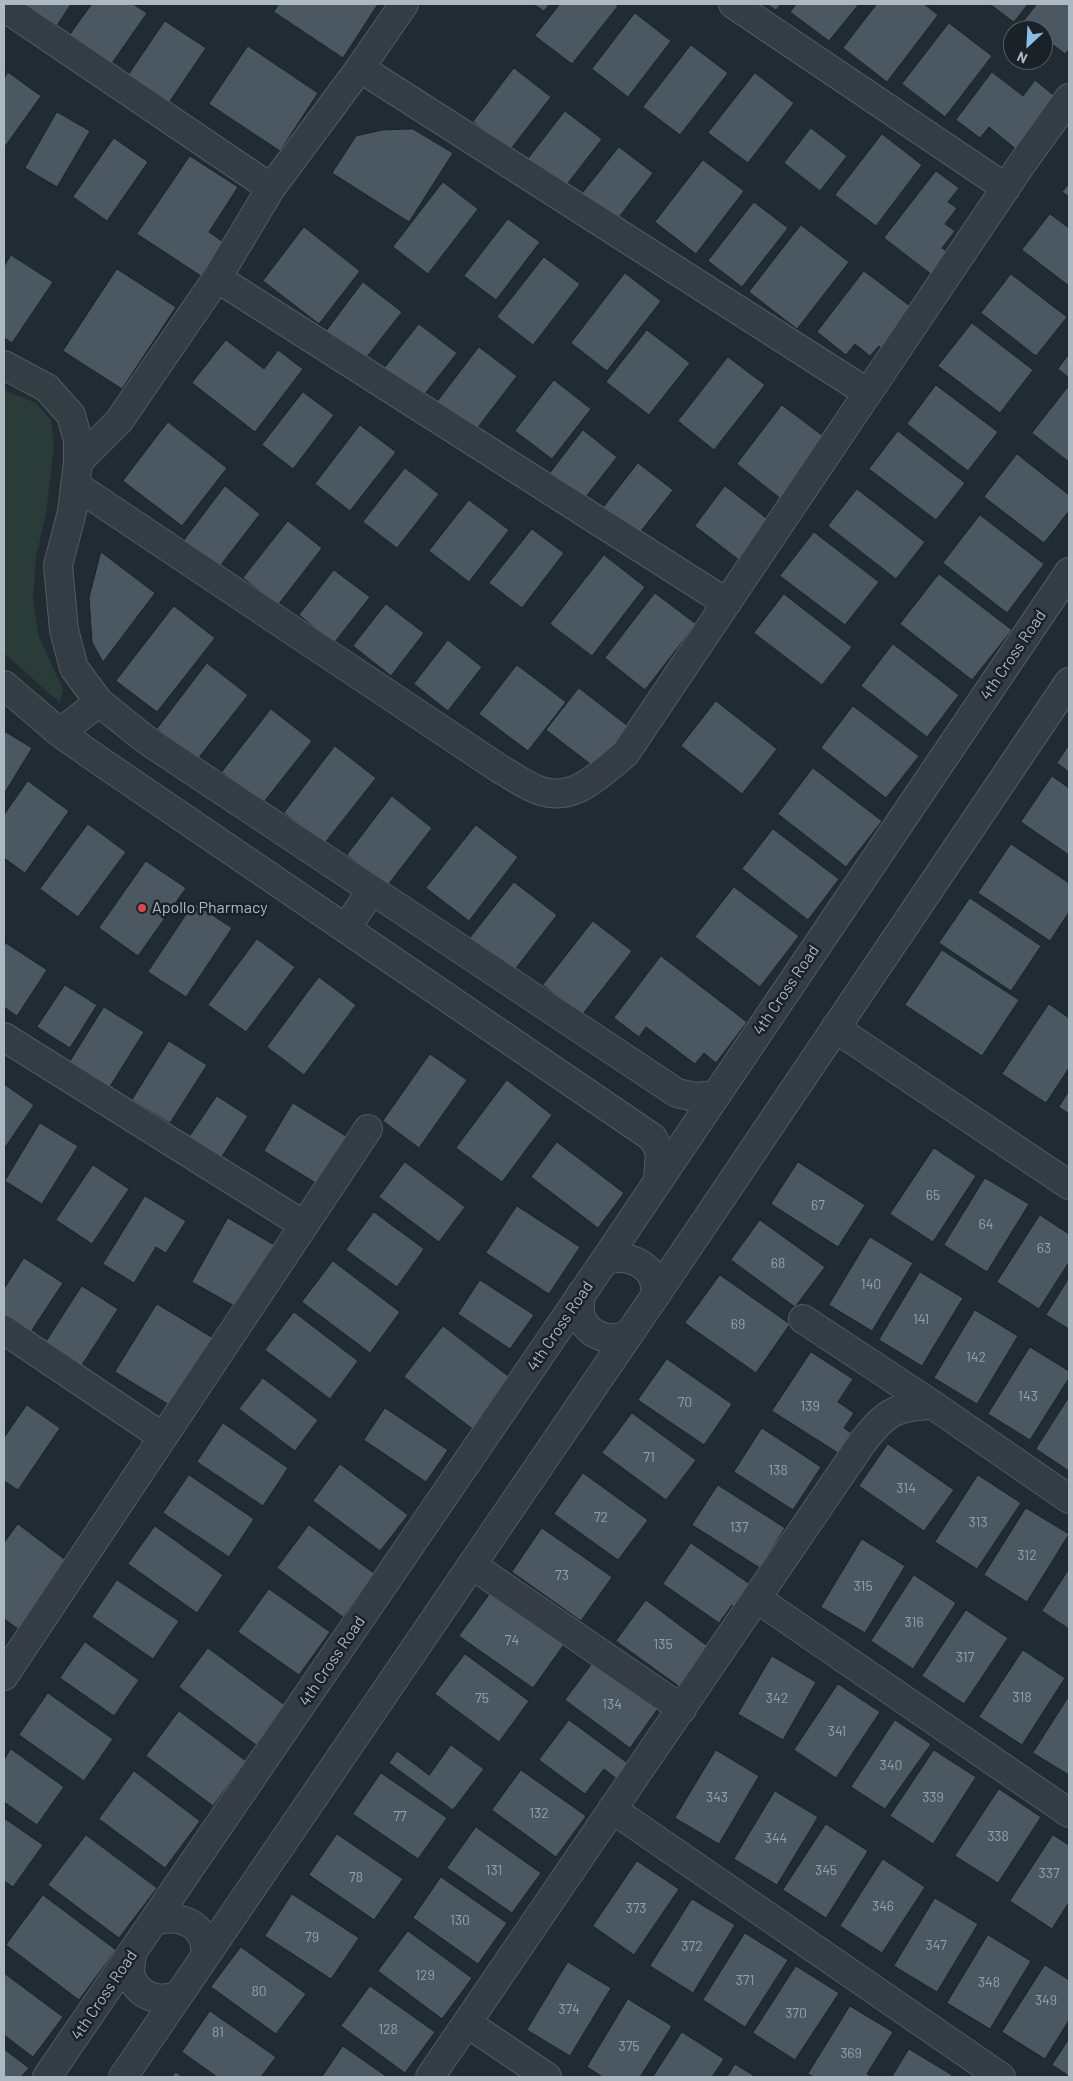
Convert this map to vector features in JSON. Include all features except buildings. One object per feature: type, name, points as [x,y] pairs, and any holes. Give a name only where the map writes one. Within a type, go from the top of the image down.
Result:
[{"type":"street","points":[[77,474],[119,421],[217,278],[271,188],[360,68],[404,4]]},
{"type":"street","points":[[733,4],[1006,188]]},
{"type":"street","points":[[4,7],[271,188]]},
{"type":"street","points":[[360,68],[868,393]]},
{"type":"street","points":[[77,474],[500,769],[540,791],[561,794],[584,787],[625,754],[1006,188],[1069,98]]},
{"type":"street","points":[[217,278],[726,603]]},
{"type":"street","points":[[4,365],[47,388],[71,415],[78,440],[77,474],[72,512],[58,565],[64,630],[74,668],[99,702],[146,739],[677,1093],[695,1097],[715,1095]]},
{"type":"street","name":"4th Cross Road","points":[[47,2077],[605,1260],[1069,572]]},
{"type":"street","points":[[123,2077],[630,1333],[1069,682]]},
{"type":"street","points":[[4,685],[60,732],[653,1138],[660,1153],[658,1179]]},
{"type":"street","points":[[60,732],[99,702]]},
{"type":"street","points":[[346,928],[372,890]]},
{"type":"street","points":[[835,1028],[1069,1185]]},
{"type":"street","points":[[4,1037],[304,1225]]},
{"type":"street","points":[[7,1663],[163,1437],[368,1129]]},
{"type":"street","points":[[605,1260],[619,1257],[633,1260],[640,1264],[651,1274],[656,1288],[655,1296]]},
{"type":"street","points":[[581,1294],[580,1313],[583,1321],[595,1333],[605,1338],[617,1338],[630,1333]]},
{"type":"street","points":[[803,1319],[933,1405],[1069,1499]]},
{"type":"street","points":[[4,1330],[163,1437]]},
{"type":"street","points":[[430,2077],[862,1443],[877,1424],[896,1410],[914,1406],[933,1405]]},
{"type":"street","points":[[472,1565],[682,1709]]},
{"type":"street","points":[[756,1598],[1069,1813]]},
{"type":"street","points":[[612,1809],[1001,2077]]},
{"type":"street","points":[[155,1921],[169,1917],[191,1924],[202,1934],[206,1948],[205,1956]]},
{"type":"street","points":[[132,1954],[130,1973],[133,1982],[146,1993],[155,1998],[168,1999],[180,1993]]},
{"type":"street","points":[[467,2023],[547,2077]]},
{"type":"green space","points":[[4,390],[36,403],[51,420],[54,446],[46,513],[36,557],[33,599],[39,637],[63,689],[60,703],[4,653]]},
{"type":"place","name":"Apollo Pharmacy","points":[[142,908]]}]
